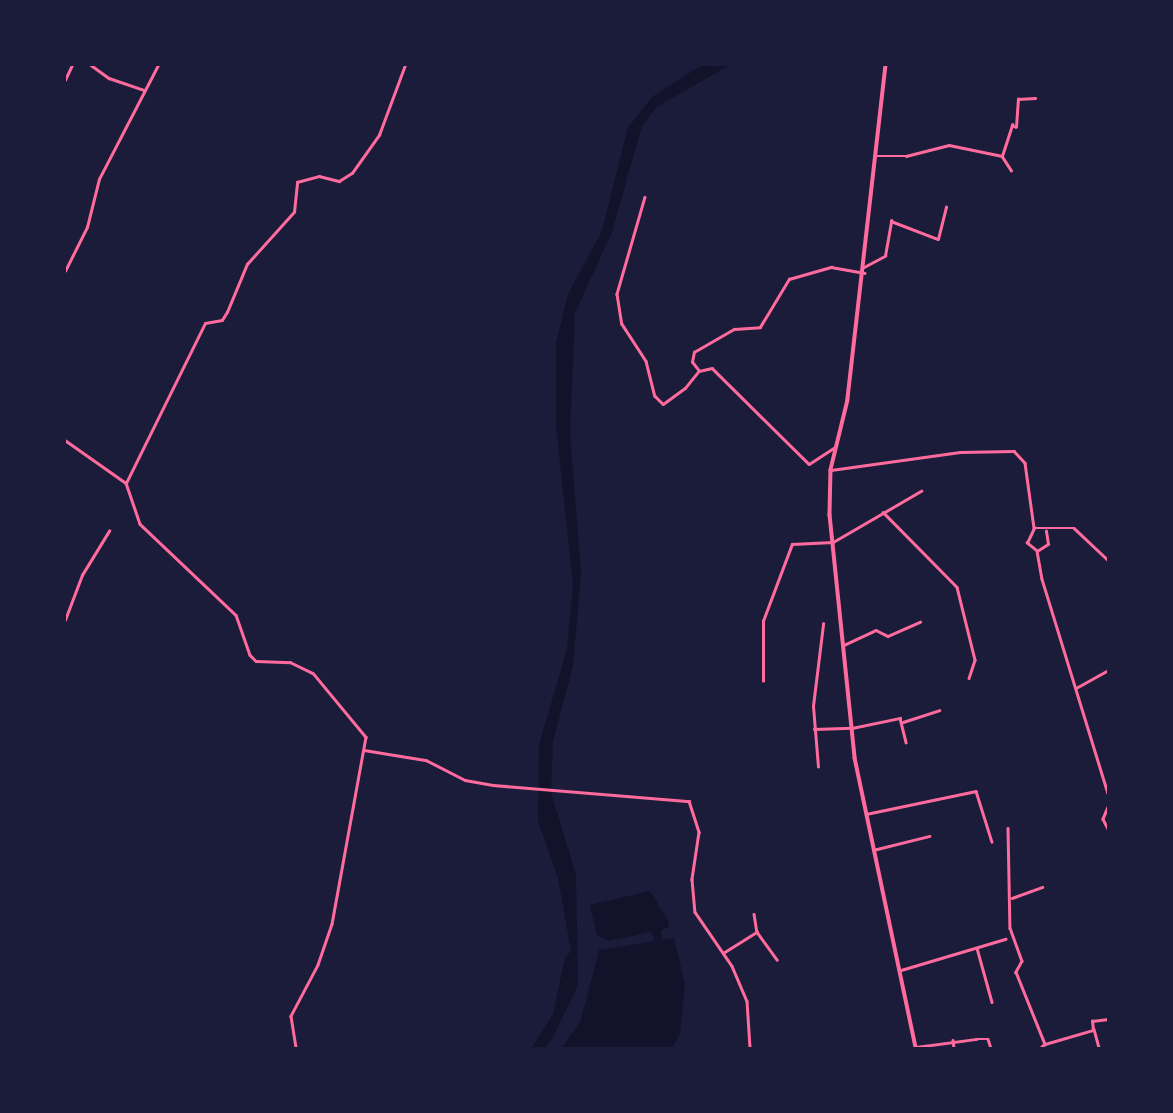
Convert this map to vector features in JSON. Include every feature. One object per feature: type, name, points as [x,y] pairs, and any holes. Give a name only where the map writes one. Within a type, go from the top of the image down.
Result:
[{"type":"main road","points":[[887,65],[848,400],[831,470],[833,542],[852,728],[866,814],[916,1048]]},
{"type":"street","points":[[65,80],[72,65]]},
{"type":"street","points":[[91,65],[109,78],[145,91]]},
{"type":"street","points":[[65,271],[87,227],[99,179],[158,65]]},
{"type":"street","points":[[126,483],[205,323],[222,320],[228,312],[247,264],[294,212],[297,182],[319,176],[339,181],[352,173],[379,135],[405,65]]},
{"type":"street","points":[[1002,156],[1012,125],[1016,127],[1018,99],[1035,98]]},
{"type":"street","points":[[875,156],[906,156],[949,145],[1002,156],[1011,170]]},
{"type":"street","points":[[645,197],[617,294],[622,324],[646,361],[655,396],[663,404],[685,388],[699,371],[712,368],[809,464],[835,447]]},
{"type":"street","points":[[699,371],[692,362],[694,352],[734,329],[760,327],[789,279],[831,267],[864,270],[885,256],[891,221],[938,239],[946,207]]},
{"type":"street","points":[[65,440],[126,483],[140,524],[236,615],[250,655],[256,661],[290,662],[313,673],[364,733],[364,750],[332,924],[318,965],[291,1017],[289,1031],[296,1048]]},
{"type":"street","points":[[831,470],[960,452],[1014,451],[1025,463],[1034,528],[1026,539],[1037,551],[1108,793]]},
{"type":"street","points":[[763,681],[763,621],[791,546],[833,542],[921,491]]},
{"type":"street","points":[[883,512],[957,587],[975,660],[969,678]]},
{"type":"street","points":[[1034,528],[1046,531],[1074,528],[1108,560]]},
{"type":"street","points":[[65,620],[82,575],[109,531]]},
{"type":"street","points":[[1037,551],[1048,544],[1046,531]]},
{"type":"street","points":[[844,645],[876,630],[888,636],[920,622]]},
{"type":"street","points":[[818,767],[814,729],[823,624]]},
{"type":"street","points":[[1076,688],[1108,670]]},
{"type":"street","points":[[901,723],[939,710]]},
{"type":"street","points":[[814,729],[852,728],[898,718],[906,742]]},
{"type":"street","points":[[364,750],[426,760],[465,780],[554,793],[689,801],[699,832],[692,879],[695,912],[723,953],[747,1001],[750,1048]]},
{"type":"street","points":[[866,814],[976,791],[992,842]]},
{"type":"street","points":[[1108,807],[1103,819],[1108,829]]},
{"type":"street","points":[[1008,828],[1012,898],[1010,928],[1022,961],[1016,972],[1045,1044]]},
{"type":"street","points":[[873,850],[929,836]]},
{"type":"street","points":[[1012,898],[1042,887]]},
{"type":"street","points":[[754,914],[757,932],[778,960]]},
{"type":"street","points":[[723,953],[757,932]]},
{"type":"street","points":[[900,970],[1005,939]]},
{"type":"street","points":[[977,948],[992,1002]]},
{"type":"street","points":[[1099,1048],[1092,1021],[1108,1019]]},
{"type":"street","points":[[1041,1048],[1045,1044],[1094,1029]]},
{"type":"street","points":[[916,1048],[953,1040],[988,1040],[991,1048]]},
{"type":"street","points":[[953,1040],[954,1048]]},
{"type":"shaded area","points":[[702,65],[730,65],[658,106],[642,126],[612,232],[575,313],[570,432],[581,573],[573,666],[553,741],[551,792],[576,875],[578,985],[545,1048],[532,1048],[553,1014],[565,958],[571,951],[558,878],[538,821],[539,745],[567,649],[573,584],[556,426],[556,343],[568,294],[602,231],[628,128],[652,97]]},
{"type":"shaded area","points":[[650,891],[669,922],[669,927],[661,930],[662,940],[674,938],[685,984],[680,1034],[672,1048],[562,1048],[581,1020],[599,950],[654,941],[652,932],[608,941],[597,935],[590,905]]}]
